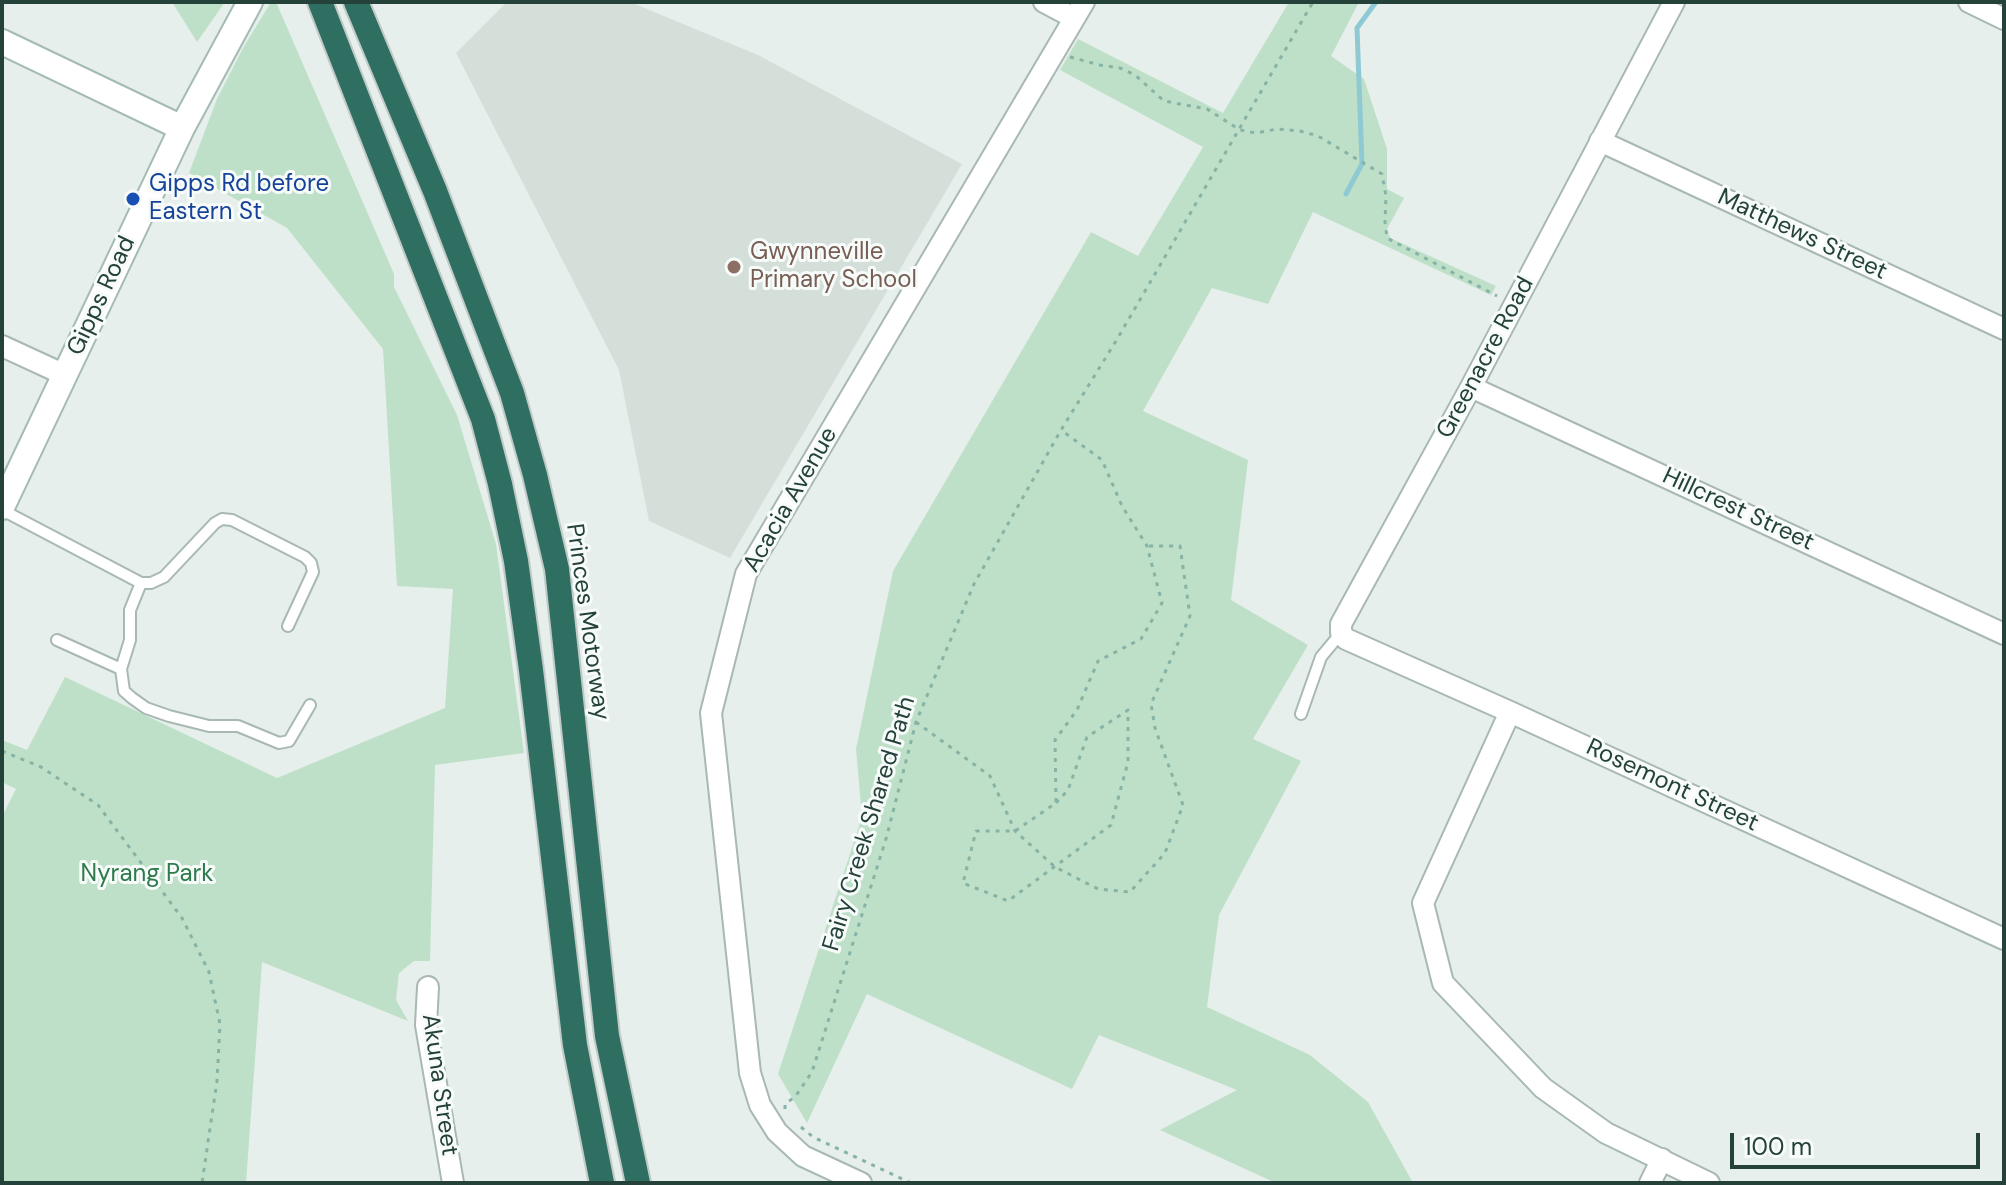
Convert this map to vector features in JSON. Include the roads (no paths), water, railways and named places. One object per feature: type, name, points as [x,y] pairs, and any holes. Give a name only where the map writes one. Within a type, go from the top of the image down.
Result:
[{"type":"highway","points":[[303,2],[395,189]]},
{"type":"highway","points":[[320,2],[483,419],[500,484],[516,561],[531,670],[575,1045],[602,1183]]},
{"type":"highway","name":"Princes Motorway","points":[[356,2],[435,191],[512,393],[538,489],[557,569],[607,1036],[638,1183]]},
{"type":"main road","name":"Gipps Road","points":[[2,509],[182,128],[249,4]]},
{"type":"main road","points":[[2,42],[182,128]]},
{"type":"street","points":[[1044,2],[1079,10]]},
{"type":"street","name":"Greenacre Road","points":[[1341,633],[1341,624],[1471,387],[1674,2]]},
{"type":"street","points":[[1969,2],[2004,19]]},
{"type":"street","name":"Acacia Avenue","points":[[861,1183],[803,1156],[777,1132],[760,1105],[750,1073],[711,713],[746,574],[1079,10]]},
{"type":"street","name":"Matthews Street","points":[[1600,141],[2004,329]]},
{"type":"street","points":[[2,346],[65,375]]},
{"type":"street","name":"Hillcrest Street","points":[[1471,387],[2004,634]]},
{"type":"street","name":"Rosemont Street","points":[[1341,633],[1346,639],[2004,939]]},
{"type":"street","points":[[1510,712],[1423,903],[1443,983],[1543,1088],[1606,1133],[1709,1183]]},
{"type":"street","name":"Akuna Street","points":[[428,987],[426,1025],[453,1183]]},
{"type":"street","points":[[1650,1183],[1662,1159]]},
{"type":"lane","points":[[2,509],[141,583],[151,583],[164,577],[215,523],[222,519],[232,520],[305,557],[311,563],[313,572],[288,626]]},
{"type":"lane","points":[[141,583],[130,610],[130,640],[121,669],[124,691],[146,708],[191,723],[238,726],[279,743],[289,741],[310,705]]},
{"type":"lane","name":"Greenacre Road","points":[[1301,714],[1321,657],[1341,633]]},
{"type":"lane","points":[[57,640],[121,669]]},
{"type":"waterway","points":[[1346,194],[1362,164],[1357,28],[1376,2]]},
{"type":"place","name":"Gipps Rd before Eastern St","points":[[133,199]]},
{"type":"place","name":"Gwynneville Primary School","points":[[734,267]]},
{"type":"park label","name":"Nyrang Park","points":[[147,875]]}]
